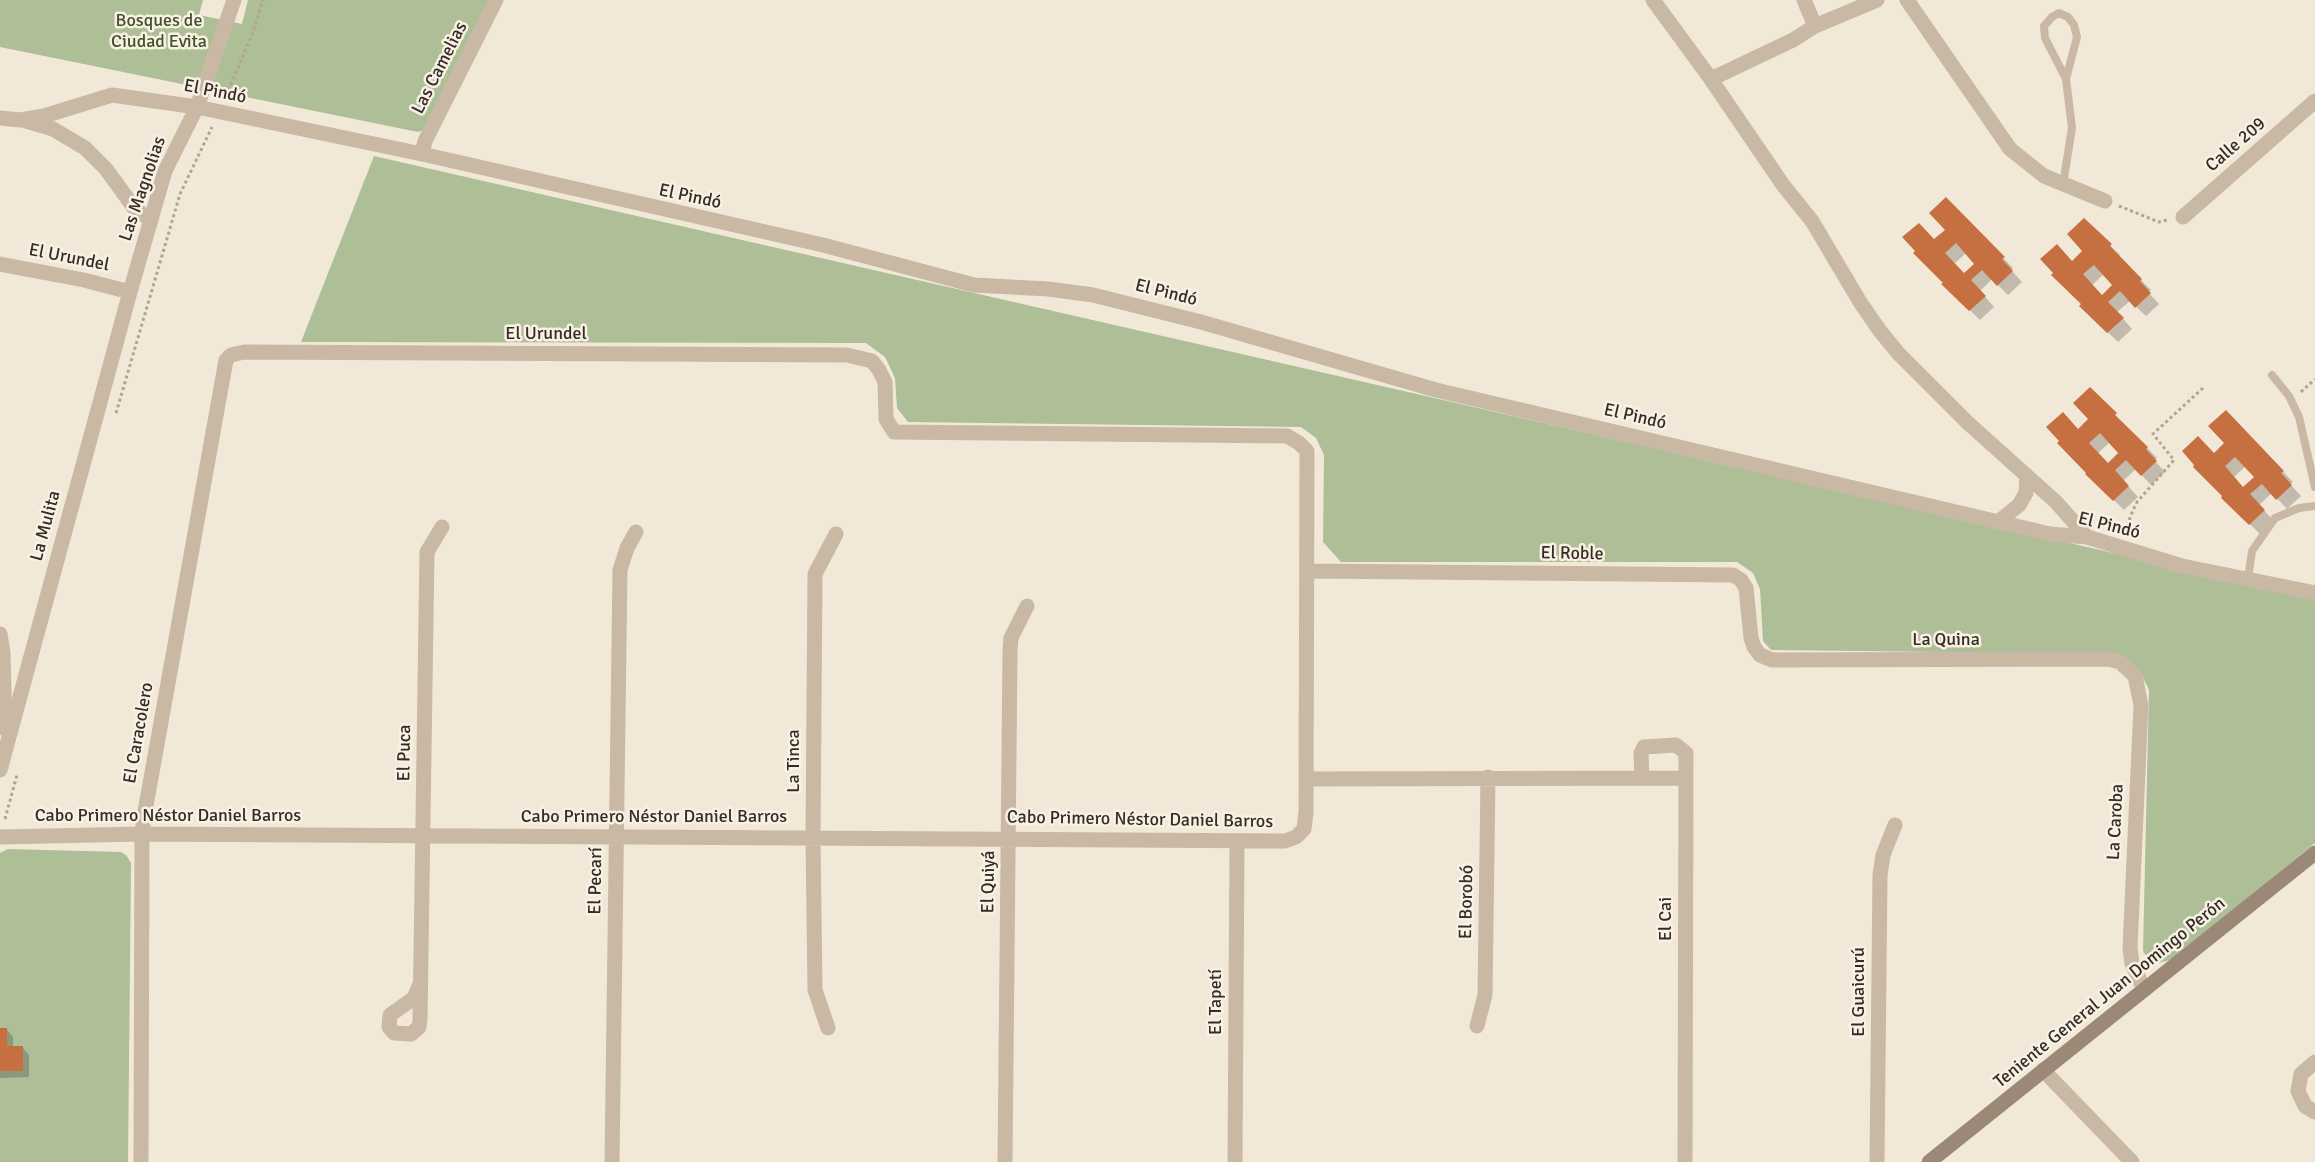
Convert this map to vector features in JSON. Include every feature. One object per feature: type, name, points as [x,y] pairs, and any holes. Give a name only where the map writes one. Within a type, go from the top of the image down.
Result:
[{"type":"main road","name":"Teniente General Juan Domingo Perón","points":[[1929,1162],[2315,854]]},
{"type":"street","name":"Las Magnolias","points":[[130,292],[172,153],[197,107],[234,0]]},
{"type":"street","name":"Las Camelias","points":[[422,154],[425,141],[496,0]]},
{"type":"street","points":[[1653,0],[1712,79],[1747,136],[1812,221],[1880,331],[1898,353],[1968,423],[2056,502],[2087,537]]},
{"type":"street","points":[[1804,0],[1815,26]]},
{"type":"street","points":[[1712,79],[1793,40],[1815,26],[1877,0]]},
{"type":"street","points":[[1906,0],[2010,149],[2044,176],[2105,201]]},
{"type":"street","name":"El Pindó","points":[[0,118],[21,120],[44,116],[112,95],[197,107],[422,154],[823,245],[974,285],[1048,288],[1150,309],[1436,390],[2050,534],[2087,537],[2182,566],[2315,593]]},
{"type":"street","name":"Calle 209","points":[[2183,217],[2315,101]]},
{"type":"street","points":[[21,120],[53,129],[85,148],[106,169],[135,209],[151,220]]},
{"type":"street","name":"El Urundel","points":[[0,264],[84,280],[130,292]]},
{"type":"street","name":"La Mulita","points":[[0,770],[130,292]]},
{"type":"street","name":"El Urundel","points":[[231,355],[256,352],[846,354],[872,361],[879,370],[885,382],[886,419],[894,432],[905,434],[1287,436],[1307,451],[1309,571]]},
{"type":"street","name":"El Caracolero","points":[[141,1162],[142,834],[226,360],[231,355]]},
{"type":"street","points":[[1998,522],[2019,506],[2026,493],[2027,476]]},
{"type":"street","name":"El Puca","points":[[420,984],[428,552],[442,527]]},
{"type":"street","name":"El Pecarí","points":[[612,1162],[620,570],[624,554],[636,532]]},
{"type":"street","name":"La Tinca","points":[[828,1028],[815,990],[813,837],[815,574],[836,534]]},
{"type":"street","points":[[1309,571],[1308,779],[1686,778]]},
{"type":"street","name":"El Roble","points":[[1309,571],[1733,575],[1741,580],[1746,588],[1754,647],[1760,655],[1772,660]]},
{"type":"street","name":"El Quiyá","points":[[1005,1162],[1010,651],[1011,638],[1027,606]]},
{"type":"street","points":[[0,634],[4,675],[5,750]]},
{"type":"street","name":"La Quina","points":[[1772,660],[2108,659],[2120,662]]},
{"type":"street","name":"La Caroba","points":[[2120,662],[2135,676],[2141,705],[2130,948],[2132,964],[2144,989]]},
{"type":"street","name":"El Cai","points":[[1642,778],[1641,753],[1644,747],[1658,745],[1681,747],[1686,753],[1685,1162]]},
{"type":"street","name":"El Borobó","points":[[1477,1026],[1485,995],[1488,777]]},
{"type":"street","name":"Cabo Primero Néstor Daniel Barros","points":[[0,837],[142,834],[1285,841],[1296,837],[1304,829],[1308,779]]},
{"type":"street","name":"El Guaicurú","points":[[1877,1162],[1880,875],[1883,855],[1894,825]]},
{"type":"street","name":"El Tapetí","points":[[1235,1162],[1237,842]]},
{"type":"street","points":[[2315,1062],[2306,1067],[2298,1082],[2300,1099],[2315,1112]]},
{"type":"street","points":[[2043,1070],[2132,1162]]},
{"type":"lane","points":[[2063,184],[2072,128],[2066,79],[2045,38],[2044,26],[2059,13],[2068,17],[2074,25],[2077,37],[2066,79]]},
{"type":"lane","points":[[2272,375],[2291,400],[2299,417],[2315,487]]},
{"type":"lane","points":[[2248,579],[2247,572],[2252,551],[2275,518],[2299,508],[2315,507]]},
{"type":"path","points":[[116,413],[180,194],[219,112],[253,32],[263,0]]},
{"type":"path","points":[[2105,201],[2159,222],[2183,217]]},
{"type":"path","points":[[2291,400],[2315,379]]},
{"type":"path","points":[[2126,550],[2130,517],[2137,502],[2174,460],[2153,434],[2203,388]]},
{"type":"path","points":[[6,819],[18,774]]},
{"type":"green space","name":"Bosques de Ciudad Evita","points":[[0,0],[203,0],[199,15],[242,24],[248,0],[490,0],[427,129],[418,132],[0,47]]},
{"type":"green space","points":[[374,156],[2315,599],[2315,843],[2171,960],[2157,963],[2149,960],[2143,951],[2149,690],[2140,672],[2116,654],[1771,650],[1763,641],[1760,589],[1753,573],[1737,562],[1341,562],[1323,542],[1324,455],[1316,438],[1301,427],[908,422],[897,408],[895,378],[885,357],[866,343],[301,342]]},
{"type":"green space","points":[[8,849],[121,852],[131,863],[128,1162],[0,1162],[0,853]]},
{"type":"building","points":[[1946,197],[2005,257],[2002,259],[2013,271],[1997,286],[1982,270],[1971,280],[1986,296],[1969,311],[1941,284],[1943,283],[1913,253],[1915,251],[1902,237],[1919,223],[1934,239],[1945,230],[1929,213]],"holes":[[[1956,243],[1974,264],[1964,273],[1945,253]]]},
{"type":"building","points":[[2084,218],[2112,244],[2110,246],[2142,279],[2140,281],[2151,293],[2135,308],[2120,291],[2108,302],[2124,318],[2107,333],[2079,306],[2081,304],[2051,275],[2053,273],[2040,259],[2057,244],[2072,261],[2082,251],[2067,234]],"holes":[[[2094,265],[2112,285],[2102,295],[2083,274]]]},
{"type":"building","points":[[2090,387],[2148,447],[2146,449],[2157,461],[2141,476],[2126,460],[2115,470],[2129,486],[2113,501],[2085,474],[2046,427],[2063,412],[2078,429],[2088,419],[2073,403]],"holes":[[[2100,433],[2118,453],[2108,463],[2089,443]]]},
{"type":"building","points":[[2226,410],[2284,471],[2281,473],[2292,485],[2276,500],[2262,484],[2250,494],[2265,510],[2249,525],[2221,498],[2222,496],[2193,467],[2194,465],[2182,451],[2198,436],[2214,453],[2224,443],[2208,426]],"holes":[[[2235,457],[2254,477],[2243,487],[2225,466]]]},
{"type":"building","points":[[0,1028],[7,1028],[7,1046],[23,1046],[23,1071],[0,1071]]}]
